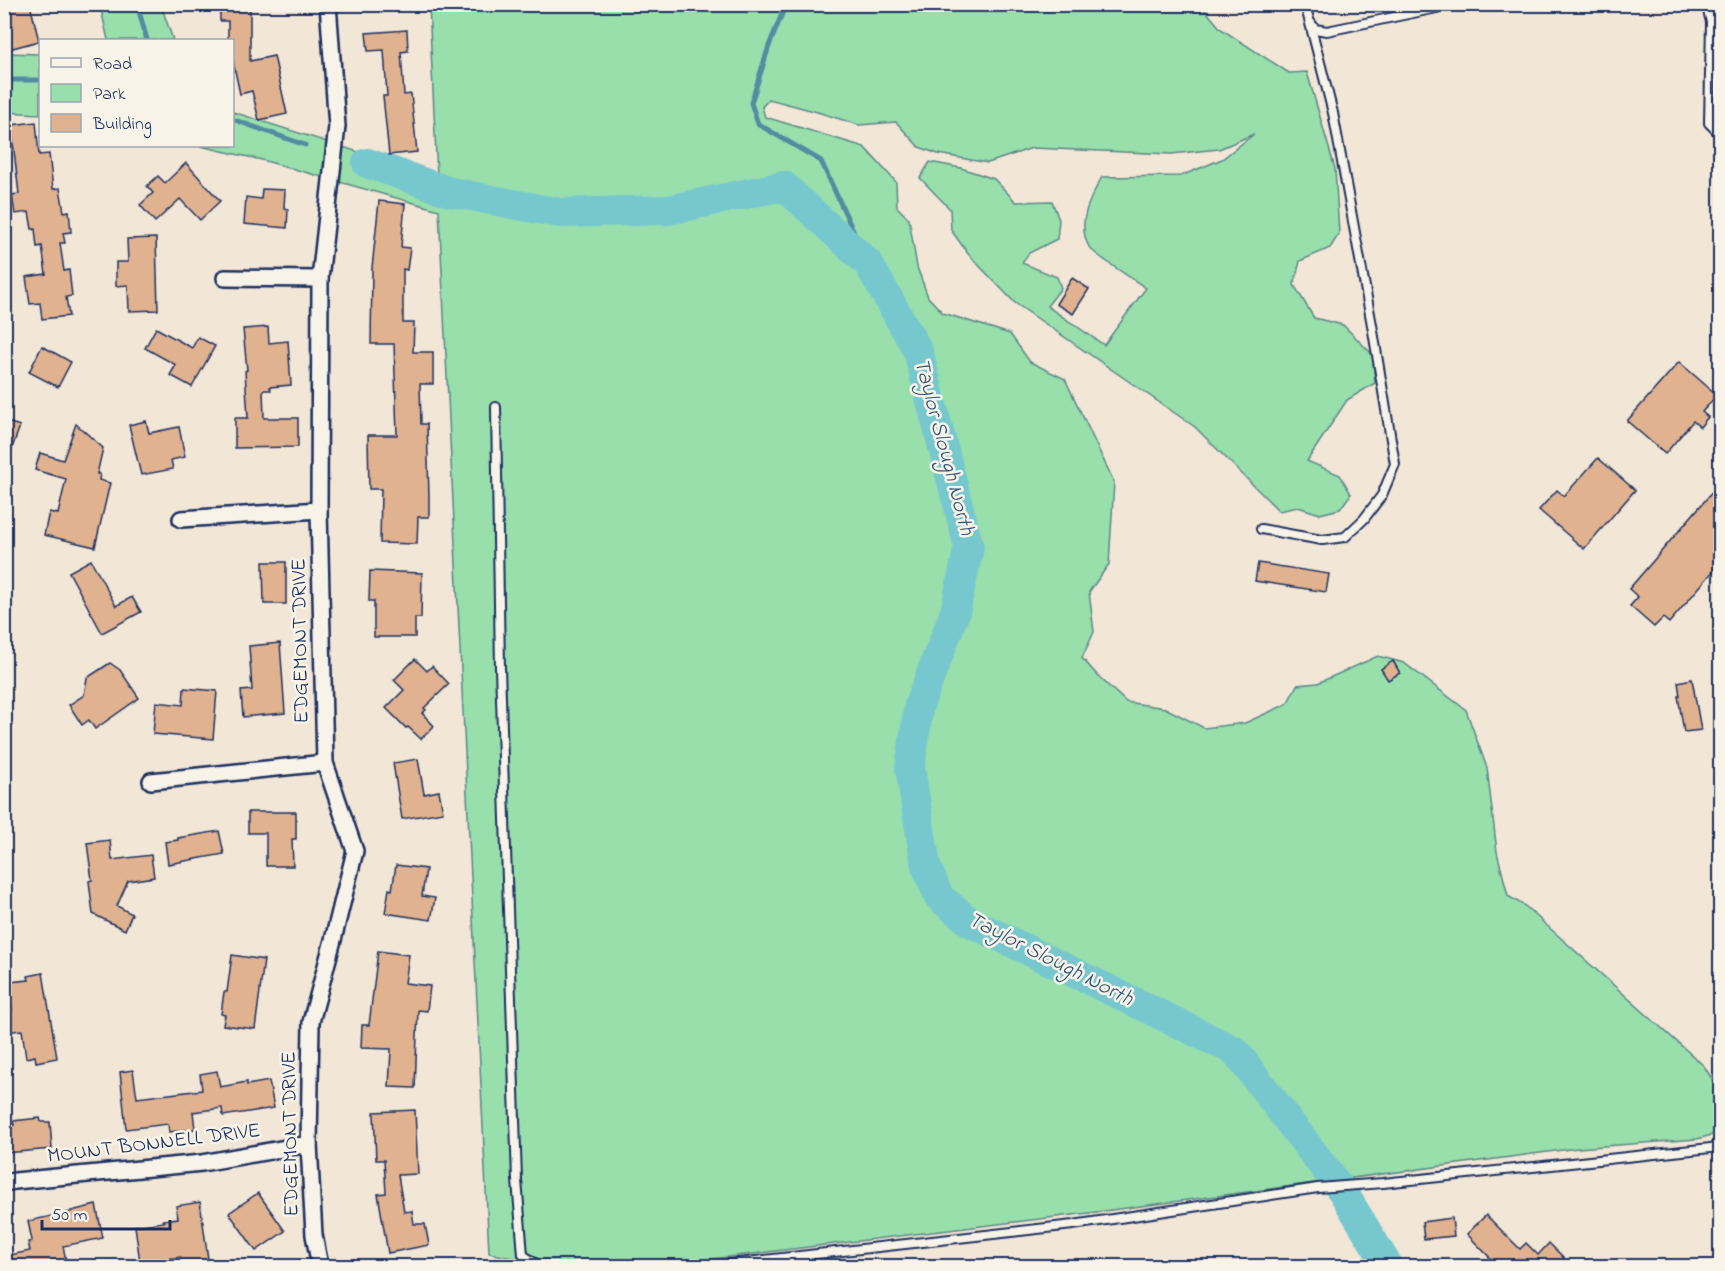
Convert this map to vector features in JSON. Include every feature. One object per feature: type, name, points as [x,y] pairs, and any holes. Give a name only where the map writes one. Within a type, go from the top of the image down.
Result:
[{"type":"street","name":"EDGEMONT DRIVE","points":[[320,1266],[314,1235],[309,1144],[311,1022],[355,851],[325,763],[319,510],[321,279],[337,126],[328,4]]},
{"type":"street","points":[[225,278],[321,279]]},
{"type":"street","points":[[182,519],[319,510]]},
{"type":"street","points":[[151,781],[325,763]]},
{"type":"street","name":"MOUNT BONNELL DRIVE","points":[[4,1183],[202,1163],[309,1144]]},
{"type":"lane","points":[[1262,529],[1322,540],[1345,537],[1364,519],[1382,495],[1395,464],[1333,113],[1305,4]]},
{"type":"lane","points":[[1308,18],[1316,29],[1327,31],[1456,4]]},
{"type":"lane","points":[[1706,4],[1711,22],[1709,123],[1720,134]]},
{"type":"lane","points":[[1711,22],[1720,18]]},
{"type":"lane","points":[[496,407],[500,668],[517,1180],[524,1255],[539,1266]]},
{"type":"lane","points":[[711,1266],[1073,1225],[1318,1188],[1720,1147]]},
{"type":"green space","points":[[100,5],[161,5],[173,39],[108,39]]},
{"type":"green space","points":[[429,5],[1201,5],[1221,29],[1289,73],[1307,72],[1335,169],[1339,234],[1330,248],[1300,261],[1294,285],[1314,318],[1343,325],[1373,355],[1375,383],[1347,400],[1307,461],[1340,475],[1351,494],[1340,509],[1320,514],[1298,507],[1279,511],[1195,427],[1015,303],[969,255],[951,230],[950,209],[920,178],[930,162],[961,168],[994,179],[1016,202],[1052,201],[1059,220],[1057,239],[1029,253],[1022,263],[1057,277],[1061,288],[1047,306],[1104,345],[1146,288],[1092,251],[1085,238],[1086,211],[1102,177],[1181,176],[1222,159],[1254,134],[1219,149],[1171,154],[1032,148],[988,163],[938,154],[919,147],[896,122],[859,125],[769,99],[762,107],[765,117],[864,147],[896,182],[897,207],[909,219],[917,267],[928,297],[943,313],[1010,334],[1030,362],[1065,379],[1114,482],[1109,564],[1089,592],[1094,632],[1082,658],[1098,676],[1126,702],[1165,708],[1204,728],[1245,723],[1287,704],[1297,685],[1318,683],[1378,656],[1404,663],[1466,710],[1487,768],[1497,852],[1508,896],[1525,906],[1704,1066],[1720,1092],[1720,1133],[1697,1139],[1578,1148],[1089,1213],[653,1266],[548,1266],[489,1253],[439,210],[262,160],[204,147],[234,147],[234,112],[437,177]]},
{"type":"green space","points":[[4,53],[39,54],[39,114],[5,112]]},
{"type":"building","points":[[4,4],[30,4],[39,41],[9,49],[4,30]]},
{"type":"building","points":[[220,4],[250,4],[250,61],[274,56],[287,114],[259,120],[252,91],[240,94],[234,66],[234,39],[228,39],[228,21],[220,21]]},
{"type":"building","points":[[407,30],[408,51],[401,52],[404,95],[411,94],[417,152],[389,155],[383,96],[387,96],[384,50],[368,51],[366,33]]},
{"type":"building","points":[[36,122],[39,155],[49,154],[53,189],[60,188],[64,212],[69,211],[71,232],[63,233],[65,243],[60,243],[64,271],[69,270],[72,296],[66,297],[69,316],[42,319],[40,303],[30,304],[26,277],[46,274],[42,246],[37,247],[35,229],[32,229],[29,212],[15,214],[12,195],[19,194],[11,125]]},
{"type":"building","points":[[186,163],[220,201],[200,220],[180,199],[155,222],[140,205],[153,193],[147,186],[158,176],[165,183]]},
{"type":"building","points":[[262,189],[285,190],[284,208],[288,209],[287,228],[244,224],[246,197],[261,199]]},
{"type":"building","points":[[379,201],[405,204],[401,247],[410,248],[407,270],[403,269],[403,323],[414,323],[413,352],[433,352],[433,384],[420,384],[421,424],[427,424],[429,517],[418,517],[417,544],[380,543],[381,489],[369,489],[368,435],[397,435],[394,344],[371,344],[372,268]]},
{"type":"building","points":[[156,238],[158,310],[129,311],[128,285],[116,286],[116,262],[128,262],[127,239]]},
{"type":"building","points":[[1072,278],[1089,289],[1073,314],[1056,304]]},
{"type":"building","points":[[268,327],[269,343],[288,341],[291,385],[263,390],[264,418],[298,418],[298,447],[235,448],[235,418],[248,418],[243,329]]},
{"type":"building","points":[[156,328],[192,348],[198,337],[215,346],[192,387],[170,375],[176,365],[145,348]]},
{"type":"building","points":[[42,346],[71,362],[58,387],[29,372]]},
{"type":"building","points":[[1679,362],[1717,395],[1702,412],[1708,417],[1700,427],[1693,421],[1665,454],[1627,421]]},
{"type":"building","points":[[4,421],[20,426],[6,465],[4,464]]},
{"type":"building","points":[[146,421],[149,433],[179,427],[185,457],[171,460],[173,469],[141,475],[129,425]]},
{"type":"building","points":[[76,424],[103,448],[97,474],[100,474],[99,480],[110,483],[95,547],[44,535],[49,512],[58,514],[66,479],[35,470],[40,453],[63,460]]},
{"type":"building","points":[[1598,458],[1635,490],[1584,549],[1539,510],[1557,490],[1564,496]]},
{"type":"building","points":[[1720,483],[1720,563],[1669,623],[1663,618],[1654,627],[1630,606],[1638,597],[1629,589]]},
{"type":"building","points":[[91,560],[116,606],[132,597],[141,612],[102,633],[69,572]]},
{"type":"building","points":[[263,562],[286,562],[286,604],[264,604]]},
{"type":"building","points":[[1258,563],[1329,574],[1326,592],[1255,581]]},
{"type":"building","points":[[370,571],[422,573],[421,618],[415,618],[415,637],[374,637],[374,601],[369,601]]},
{"type":"building","points":[[280,643],[285,713],[243,717],[241,691],[252,690],[249,646]]},
{"type":"building","points":[[415,659],[427,671],[432,666],[449,684],[424,708],[426,710],[422,713],[434,726],[421,739],[386,708],[404,690],[394,680]]},
{"type":"building","points":[[1393,661],[1400,673],[1388,680],[1381,669]]},
{"type":"building","points":[[110,663],[120,670],[139,698],[95,729],[89,720],[82,725],[69,705],[84,695],[87,678]]},
{"type":"building","points":[[1692,679],[1701,730],[1684,732],[1678,682]]},
{"type":"building","points":[[184,688],[217,691],[213,739],[153,734],[156,702],[183,705]]},
{"type":"building","points":[[418,759],[424,794],[439,791],[443,812],[402,819],[393,763]]},
{"type":"building","points":[[248,812],[296,812],[296,839],[292,839],[293,866],[266,866],[266,833],[248,833]]},
{"type":"building","points":[[219,831],[224,854],[168,864],[165,842]]},
{"type":"building","points":[[110,840],[112,860],[151,855],[154,877],[128,881],[117,906],[132,914],[125,930],[93,914],[89,881],[92,880],[87,843]]},
{"type":"building","points":[[396,865],[426,869],[422,896],[435,898],[431,920],[385,913]]},
{"type":"building","points":[[378,951],[409,955],[405,983],[430,986],[427,1011],[418,1010],[415,1088],[389,1087],[391,1049],[361,1048],[362,1025],[369,1025]]},
{"type":"building","points":[[232,955],[264,960],[255,1029],[223,1025],[225,1015],[221,1014],[224,992],[227,992]]},
{"type":"building","points":[[43,973],[57,1058],[36,1062],[35,1056],[26,1058],[22,1030],[4,1032],[4,1012],[12,1011],[9,982],[29,980],[28,976]]},
{"type":"building","points":[[133,1070],[137,1098],[202,1090],[200,1074],[217,1071],[220,1087],[269,1081],[274,1108],[223,1116],[222,1108],[193,1112],[195,1129],[169,1132],[168,1124],[126,1129],[120,1072]]},
{"type":"building","points":[[415,1110],[418,1174],[398,1175],[404,1212],[412,1211],[414,1224],[425,1224],[429,1245],[388,1253],[378,1194],[386,1193],[384,1160],[376,1160],[374,1112]]},
{"type":"building","points":[[40,1118],[41,1122],[50,1122],[52,1149],[5,1153],[4,1126],[14,1125],[13,1121]]},
{"type":"building","points":[[258,1193],[285,1231],[256,1251],[229,1213]]},
{"type":"building","points":[[200,1202],[208,1259],[203,1260],[204,1266],[182,1266],[181,1257],[140,1262],[135,1226],[178,1218],[176,1206]]},
{"type":"building","points":[[96,1205],[103,1238],[63,1246],[67,1266],[13,1266],[10,1255],[30,1251],[28,1242],[32,1241],[28,1221]]},
{"type":"building","points":[[1486,1215],[1520,1249],[1526,1243],[1538,1255],[1549,1243],[1564,1258],[1555,1266],[1498,1266],[1467,1234]]},
{"type":"building","points":[[1452,1218],[1454,1236],[1424,1239],[1422,1222]]},
{"type":"waterway","name":"Taylor Slough North","points":[[137,4],[147,39]]},
{"type":"waterway","points":[[786,4],[769,46],[751,103],[758,124],[821,161],[868,263]]},
{"type":"waterway","points":[[4,80],[39,80]]},
{"type":"waterway","name":"Taylor Slough North","points":[[234,120],[305,145]]},
{"type":"waterway","name":"Taylor Slough North","points":[[367,163],[450,192],[560,213],[668,210],[784,186],[868,263],[918,351],[969,547],[955,612],[919,705],[910,768],[926,866],[939,897],[970,922],[1235,1051],[1343,1192],[1388,1266]]}]
